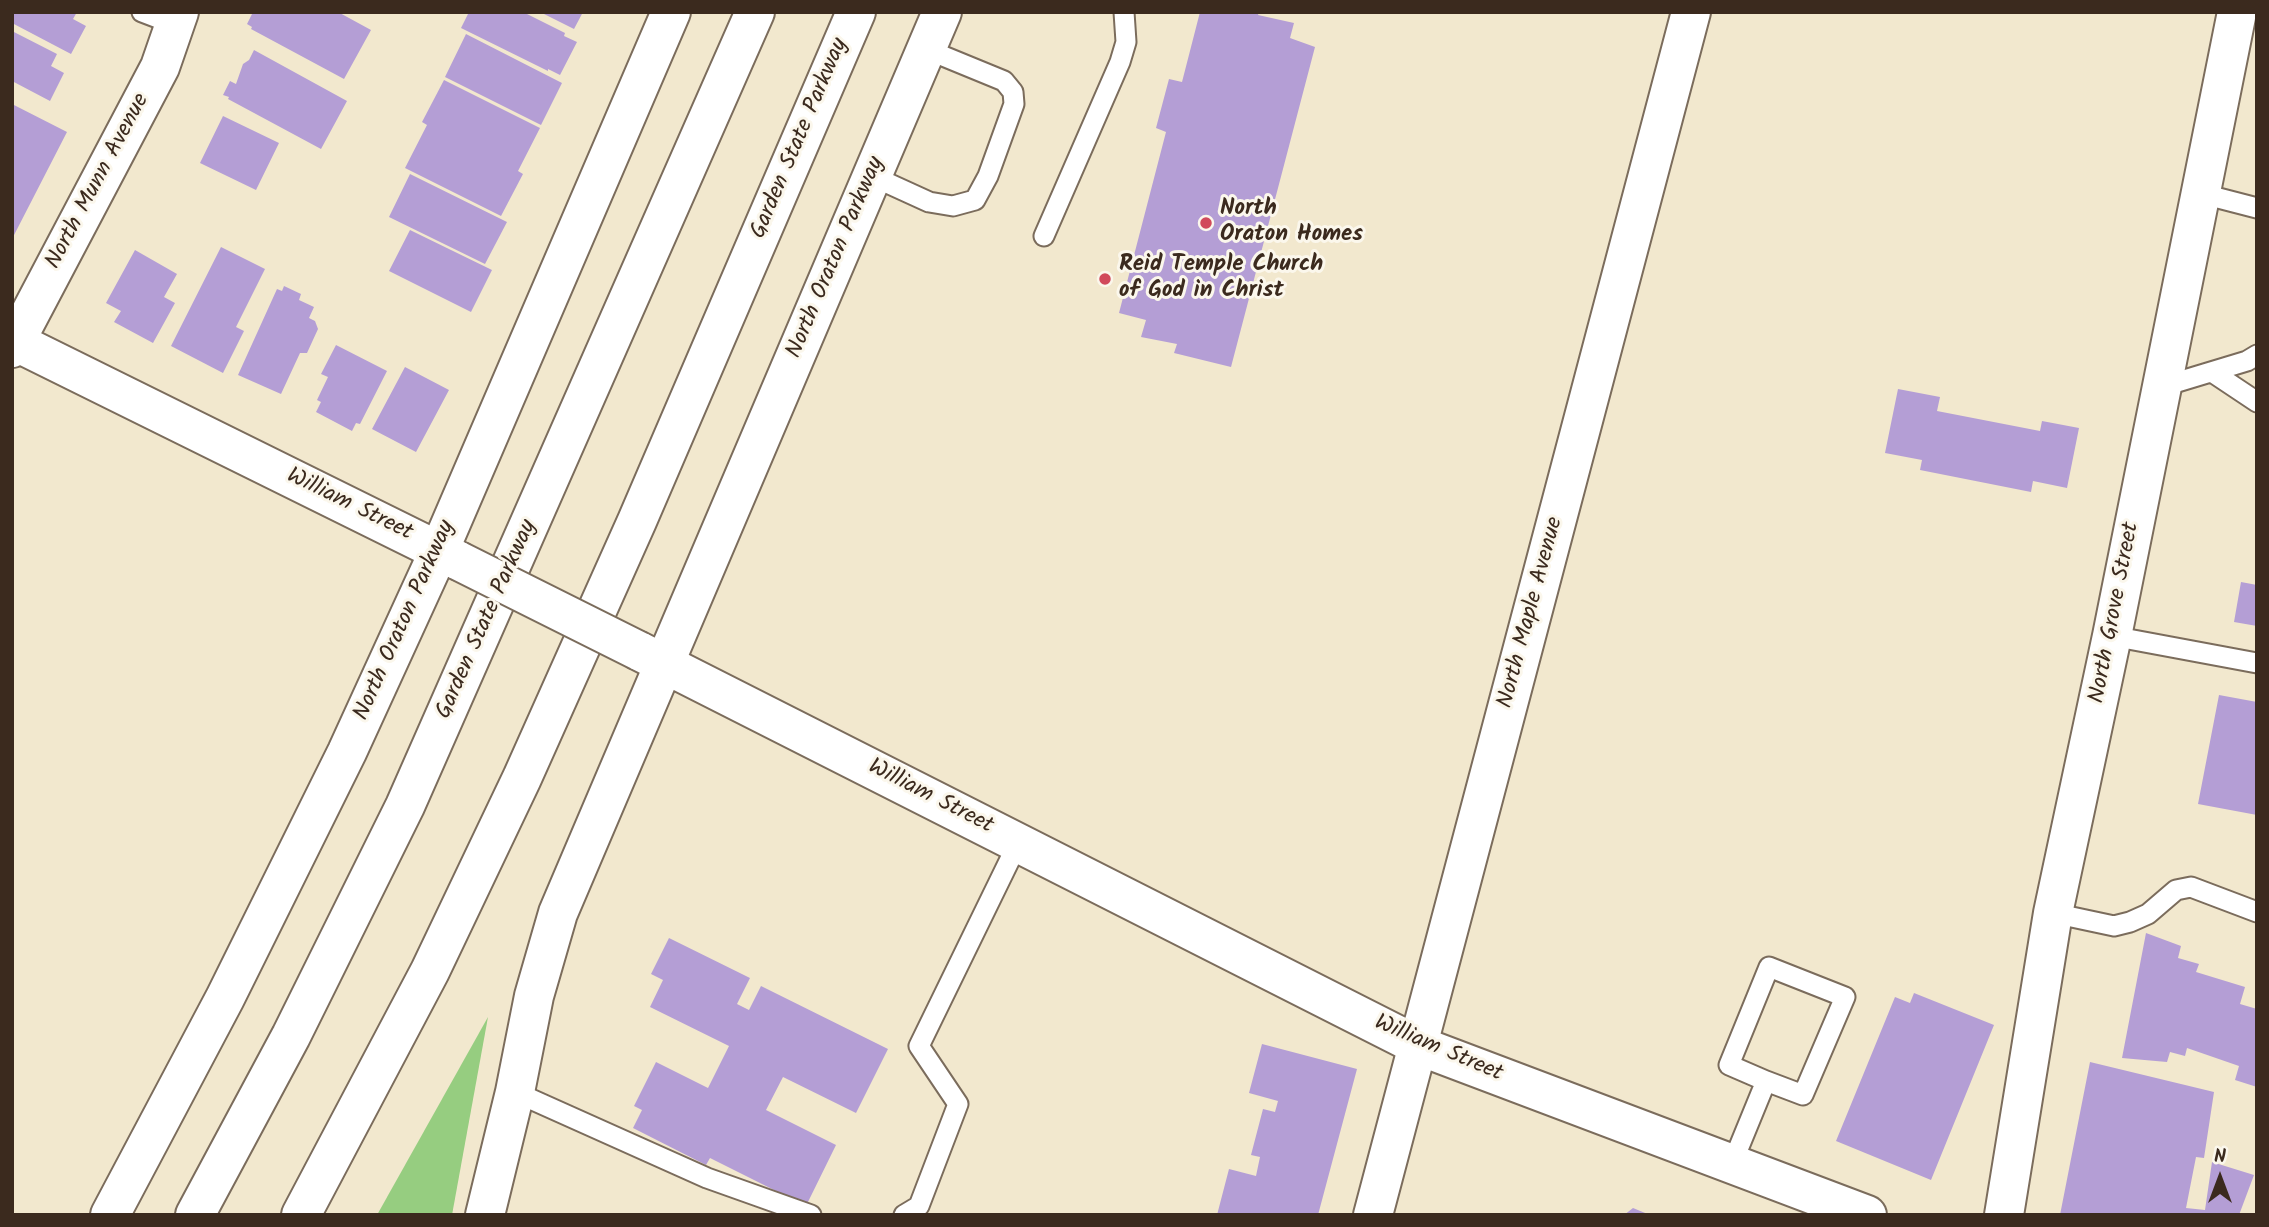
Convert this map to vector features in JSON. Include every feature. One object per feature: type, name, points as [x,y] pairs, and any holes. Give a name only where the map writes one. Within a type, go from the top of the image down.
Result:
[{"type":"main road","name":"North Oraton Parkway","points":[[110,1215],[225,998],[449,556],[671,12]]},
{"type":"main road","name":"Garden State Parkway","points":[[195,1215],[291,1036],[417,781],[755,12]]},
{"type":"main road","name":"Garden State Parkway","points":[[301,1215],[430,971],[522,778],[638,521],[856,12]]},
{"type":"main road","name":"North Oraton Parkway","points":[[485,1215],[515,1092],[534,996],[558,913],[652,657],[872,176],[942,12]]},
{"type":"main road","name":"North Maple Avenue","points":[[1373,1215],[1692,12]]},
{"type":"main road","name":"North Grove Street","points":[[2004,1215],[2053,913],[2112,636],[2236,12]]},
{"type":"main road","name":"North Munn Avenue","points":[[13,343],[160,67],[166,17]]},
{"type":"main road","name":"William Street","points":[[13,343],[652,657],[1417,1045],[1867,1215]]},
{"type":"lane","points":[[1044,236],[1120,62],[1126,42],[1124,12]]},
{"type":"lane","points":[[872,176],[929,202],[953,206],[975,200],[988,176],[1014,104],[1013,92],[1004,81],[926,49]]},
{"type":"lane","points":[[2199,193],[2257,208]]},
{"type":"lane","points":[[2161,387],[2247,361],[2257,355]]},
{"type":"lane","points":[[2213,372],[2257,402]]},
{"type":"lane","points":[[2112,636],[2257,663]]},
{"type":"lane","points":[[904,1215],[919,1206],[958,1104],[919,1046],[1018,843]]},
{"type":"lane","points":[[2053,913],[2114,926],[2148,914],[2176,891],[2191,887],[2257,912]]},
{"type":"lane","points":[[1769,967],[1845,997],[1803,1095],[1766,1081],[1729,1065],[1769,967]]},
{"type":"lane","points":[[1732,1164],[1766,1081]]},
{"type":"lane","points":[[515,1092],[707,1178],[811,1215]]},
{"type":"green space","points":[[488,1017],[452,1215],[377,1215]]},
{"type":"building","points":[[12,12],[77,12],[73,19],[86,26],[71,54],[12,23]]},
{"type":"building","points":[[253,12],[338,12],[371,30],[344,79],[251,29],[247,24]]},
{"type":"building","points":[[469,12],[523,12],[577,42],[560,75],[461,28]]},
{"type":"building","points":[[540,12],[583,12],[574,29]]},
{"type":"building","name":"North Oraton Homes","points":[[1200,12],[1259,12],[1258,15],[1294,23],[1290,38],[1315,47],[1231,367],[1174,353],[1177,344],[1141,337],[1146,320],[1119,313],[1166,132],[1156,128],[1169,79],[1182,82]]},
{"type":"building","points":[[12,31],[57,54],[51,66],[64,73],[50,101],[12,81]]},
{"type":"building","points":[[466,34],[562,83],[541,125],[445,77]]},
{"type":"building","points":[[254,50],[347,101],[321,149],[223,95],[230,81],[236,84],[243,64],[249,60]]},
{"type":"building","points":[[444,80],[540,128],[518,171],[523,174],[501,216],[405,168],[427,125],[422,122]]},
{"type":"building","points":[[12,104],[67,132],[12,239]]},
{"type":"building","points":[[223,116],[279,143],[256,190],[200,163]]},
{"type":"building","points":[[410,174],[507,222],[485,264],[389,217]]},
{"type":"building","points":[[410,230],[492,270],[471,312],[389,271]]},
{"type":"building","points":[[221,247],[265,269],[236,327],[244,331],[223,373],[171,346]]},
{"type":"building","points":[[135,250],[177,274],[164,297],[175,303],[153,343],[114,322],[121,311],[106,303]]},
{"type":"building","points":[[284,286],[301,294],[299,300],[314,307],[309,318],[315,321],[318,329],[307,353],[300,353],[281,394],[238,375],[277,289],[282,291]]},
{"type":"building","points":[[336,345],[387,371],[360,424],[356,423],[352,431],[316,412],[321,402],[317,400],[328,377],[321,374]]},
{"type":"building","points":[[405,367],[449,390],[416,452],[372,429]]},
{"type":"building","points":[[1898,389],[1940,397],[1937,411],[2040,431],[2042,421],[2079,428],[2067,488],[2033,481],[2031,492],[1920,470],[1922,460],[1885,453]]},
{"type":"building","points":[[2241,582],[2257,585],[2257,626],[2234,622]]},
{"type":"building","points":[[2219,695],[2257,702],[2257,815],[2198,804]]},
{"type":"building","points":[[2146,933],[2181,946],[2178,958],[2199,964],[2196,972],[2245,987],[2240,1004],[2257,1009],[2257,1087],[2235,1080],[2239,1066],[2187,1048],[2185,1056],[2170,1052],[2167,1062],[2122,1058]]},
{"type":"building","points":[[669,938],[750,978],[737,1004],[749,1010],[761,986],[888,1049],[856,1113],[783,1077],[766,1110],[836,1145],[806,1206],[710,1158],[706,1165],[633,1128],[642,1110],[634,1106],[656,1062],[708,1088],[729,1046],[650,1007],[663,980],[651,974]]},
{"type":"building","points":[[1914,993],[1994,1025],[1931,1180],[1836,1141],[1895,997],[1910,1003]]},
{"type":"building","points":[[1262,1044],[1357,1069],[1318,1215],[1217,1215],[1229,1169],[1256,1176],[1260,1157],[1251,1155],[1263,1109],[1275,1112],[1278,1101],[1249,1093]]},
{"type":"building","points":[[2090,1062],[2214,1092],[2204,1158],[2196,1157],[2186,1208],[2205,1210],[2212,1162],[2254,1175],[2239,1215],[2060,1215]]},
{"type":"building","points":[[1633,1208],[1650,1215],[1624,1215]]},
{"type":"place","name":"North Oraton Homes","points":[[1206,223]]},
{"type":"place","name":"Reid Temple Church of God in Christ","points":[[1105,279]]}]
